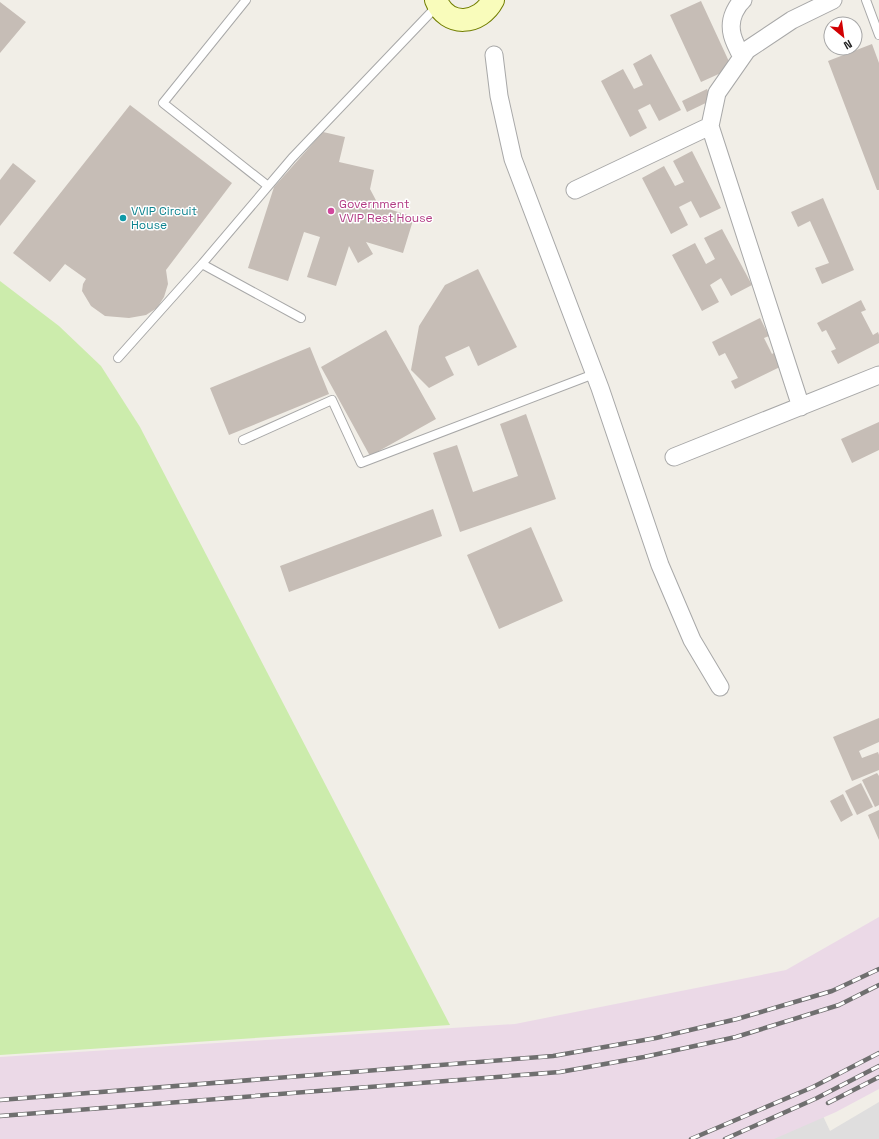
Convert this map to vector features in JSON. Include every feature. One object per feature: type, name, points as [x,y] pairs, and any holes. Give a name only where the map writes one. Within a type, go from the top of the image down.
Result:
[{"type":"street","points":[[437,2],[443,12],[450,17],[458,20],[468,20],[476,18],[484,13],[490,7],[493,0]]},
{"type":"street","points":[[742,57],[733,40],[730,29],[733,16],[739,4],[743,0]]},
{"type":"street","points":[[801,407],[710,126],[717,93],[747,50],[792,20],[833,0]]},
{"type":"street","points":[[494,54],[499,96],[513,159],[594,374],[665,578],[692,640],[720,687]]},
{"type":"street","points":[[575,190],[710,126]]},
{"type":"street","points":[[674,457],[879,375]]},
{"type":"lane","points":[[246,0],[163,103],[268,186]]},
{"type":"lane","points":[[866,0],[879,35]]},
{"type":"lane","points":[[118,358],[202,264],[292,158],[437,2]]},
{"type":"lane","points":[[202,264],[301,318]]},
{"type":"lane","points":[[244,440],[332,400],[361,463],[594,374]]},
{"type":"shaded area","points":[[879,917],[879,1089],[836,1112],[774,1139],[0,1139],[0,1057],[515,1024],[786,970]]},
{"type":"shaded area","points":[[879,1102],[879,1139],[771,1139],[823,1116],[830,1131]]},
{"type":"green space","points":[[0,281],[59,326],[101,366],[140,427],[450,1025],[0,1055]]},
{"type":"building","points":[[701,1],[732,68],[701,82],[670,15]]},
{"type":"building","points":[[0,2],[26,22],[0,53]]},
{"type":"building","points":[[872,44],[879,63],[879,190],[877,190],[828,61],[841,56],[863,56],[863,47]]},
{"type":"building","points":[[651,54],[681,110],[659,121],[650,104],[638,110],[647,128],[630,137],[601,81],[623,69],[634,89],[643,85],[633,64]]},
{"type":"building","points":[[707,89],[712,100],[687,112],[682,101]]},
{"type":"building","name":"VVIP Circuit House","points":[[130,105],[232,183],[166,270],[168,284],[164,297],[157,308],[146,315],[129,318],[105,316],[91,306],[82,291],[83,284],[86,279],[65,264],[50,282],[13,253]]},
{"type":"building","name":"Government VVIP Rest House","points":[[323,132],[345,137],[339,162],[374,170],[370,189],[379,206],[414,217],[403,253],[366,242],[373,254],[358,263],[349,246],[336,286],[307,277],[320,237],[304,232],[288,281],[248,268],[274,187]]},
{"type":"building","points":[[692,151],[721,208],[700,218],[691,201],[679,207],[688,225],[671,234],[642,178],[664,166],[675,186],[684,182],[673,161]]},
{"type":"building","points":[[13,163],[36,181],[0,226],[0,180]]},
{"type":"building","points":[[823,198],[854,270],[822,284],[815,268],[829,263],[810,221],[798,227],[791,212]]},
{"type":"building","points":[[722,229],[752,285],[731,296],[721,278],[710,285],[719,302],[702,311],[672,255],[695,243],[706,264],[715,259],[704,238]]},
{"type":"building","points":[[478,269],[517,347],[478,366],[469,346],[445,357],[454,375],[429,388],[411,370],[419,326],[445,285]]},
{"type":"building","points":[[861,300],[866,310],[861,312],[873,335],[878,332],[879,343],[838,364],[831,351],[836,349],[826,330],[822,332],[817,323]]},
{"type":"building","points":[[760,318],[769,336],[764,338],[772,354],[777,351],[784,365],[735,389],[731,381],[738,378],[725,353],[719,356],[712,342]]},
{"type":"building","points":[[386,330],[436,419],[370,456],[321,367]]},
{"type":"building","points":[[310,347],[329,394],[229,435],[210,388]]},
{"type":"building","points":[[526,414],[556,499],[460,532],[433,453],[457,445],[473,492],[518,476],[500,424]]},
{"type":"building","points":[[879,422],[879,450],[852,463],[841,439]]},
{"type":"building","points":[[433,509],[442,536],[289,592],[280,566]]},
{"type":"building","points":[[531,527],[563,601],[499,629],[467,555]]},
{"type":"building","points":[[879,718],[879,742],[859,751],[862,758],[878,752],[879,770],[852,781],[833,737]]},
{"type":"building","points":[[877,773],[879,776],[879,805],[875,807],[862,780]]},
{"type":"building","points":[[861,783],[873,807],[857,815],[845,791]]},
{"type":"building","points":[[843,794],[853,815],[841,822],[830,801]]},
{"type":"building","points":[[879,810],[879,840],[868,815]]},
{"type":"railway","points":[[0,1100],[553,1056],[656,1038],[737,1019],[832,991],[879,969]]},
{"type":"railway","points":[[0,1116],[560,1072],[644,1057],[736,1037],[839,1005],[879,985]]},
{"type":"railway","points":[[691,1139],[813,1087],[879,1053]]},
{"type":"railway","points":[[725,1139],[817,1098],[879,1066]]},
{"type":"railway","points":[[828,1103],[879,1077]]},
{"type":"place","name":"Government VVIP Rest House","points":[[331,211]]},
{"type":"place","name":"VVIP Circuit House","points":[[123,218]]}]
